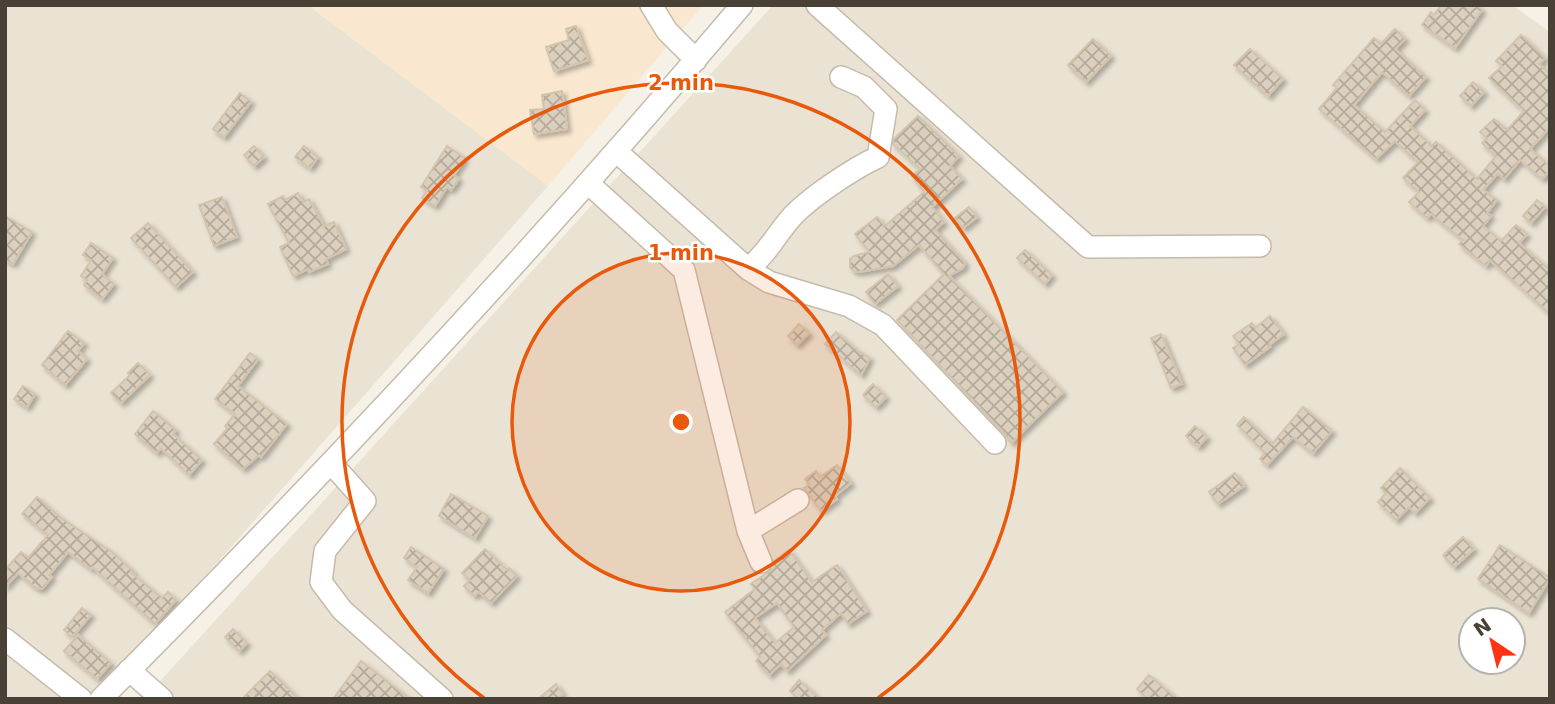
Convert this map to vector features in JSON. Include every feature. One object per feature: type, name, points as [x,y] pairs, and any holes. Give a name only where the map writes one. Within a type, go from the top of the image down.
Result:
[{"type":"street","points":[[651,5],[667,31],[696,60]]},
{"type":"street","points":[[101,699],[331,463],[588,183],[742,5]]},
{"type":"street","points":[[817,5],[1087,247],[1260,246]]},
{"type":"street","points":[[748,269],[764,256],[791,218],[861,165],[878,157],[886,109],[864,86],[841,77]]},
{"type":"street","points":[[615,151],[748,269],[769,282],[849,306],[883,325],[995,443]]},
{"type":"street","points":[[588,183],[684,270],[748,531],[761,562]]},
{"type":"street","points":[[331,463],[365,501],[326,551],[321,582],[342,610],[442,699]]},
{"type":"street","points":[[748,531],[798,500]]},
{"type":"street","points":[[5,639],[81,699]]},
{"type":"street","points":[[129,670],[162,699]]},
{"type":"shaded area","points":[[5,5],[308,5],[548,186],[225,554],[90,699],[5,699]]},
{"type":"shaded area","points":[[308,5],[703,5],[548,186]]},
{"type":"shaded area","points":[[773,5],[1512,5],[1550,32],[1550,699],[144,699]]},
{"type":"building","points":[[1441,5],[1476,5],[1482,10],[1455,48],[1422,25],[1431,12],[1434,15]]},
{"type":"building","points":[[576,26],[588,60],[554,71],[546,47],[569,40],[566,29]]},
{"type":"building","points":[[1395,29],[1405,39],[1395,49],[1426,77],[1409,96],[1382,72],[1354,105],[1385,132],[1415,100],[1425,110],[1410,126],[1432,146],[1436,142],[1477,179],[1496,156],[1482,143],[1487,138],[1480,132],[1494,119],[1507,130],[1524,111],[1489,78],[1502,66],[1496,61],[1521,35],[1545,58],[1539,64],[1550,74],[1550,127],[1530,149],[1550,166],[1550,171],[1542,179],[1520,160],[1504,179],[1498,173],[1483,190],[1497,200],[1487,213],[1491,216],[1483,226],[1501,241],[1516,225],[1527,234],[1519,243],[1550,270],[1550,314],[1490,260],[1486,266],[1459,244],[1463,240],[1431,214],[1427,218],[1409,202],[1419,192],[1403,178],[1418,162],[1395,141],[1376,159],[1319,109],[1337,88],[1333,85],[1374,38],[1381,44]]},
{"type":"building","points":[[1093,39],[1111,56],[1086,82],[1068,65]]},
{"type":"building","points":[[1250,49],[1283,79],[1268,96],[1234,65]]},
{"type":"building","points":[[1473,82],[1484,92],[1471,106],[1460,96]]},
{"type":"building","points":[[562,91],[567,129],[534,134],[530,110],[544,109],[542,95]]},
{"type":"building","points":[[240,93],[251,102],[224,137],[213,129]]},
{"type":"building","points":[[918,116],[959,156],[950,166],[962,179],[932,207],[944,222],[935,230],[965,263],[963,268],[949,276],[1063,392],[1011,443],[897,320],[944,274],[919,245],[893,266],[859,272],[850,267],[850,259],[869,252],[855,234],[877,217],[885,226],[924,192],[912,176],[920,169],[893,144],[894,139]]},
{"type":"building","points":[[254,146],[264,157],[254,166],[244,155]]},
{"type":"building","points":[[304,146],[318,157],[310,168],[295,157]]},
{"type":"building","points":[[447,146],[465,158],[454,175],[459,179],[451,190],[447,187],[435,206],[422,198],[427,190],[421,187]]},
{"type":"building","points":[[298,193],[303,202],[309,199],[324,226],[334,222],[346,249],[326,259],[328,264],[293,276],[280,247],[289,243],[268,204],[283,196],[285,200]]},
{"type":"building","points":[[222,197],[237,237],[214,246],[199,205]]},
{"type":"building","points":[[1537,200],[1545,207],[1531,223],[1523,216]]},
{"type":"building","points":[[969,207],[977,217],[963,228],[955,218]]},
{"type":"building","points":[[5,216],[32,232],[13,264],[5,260]]},
{"type":"building","points":[[148,223],[193,272],[176,287],[131,238]]},
{"type":"building","points":[[91,243],[113,258],[102,274],[114,284],[102,299],[84,285],[87,280],[81,276],[91,260],[83,255]]},
{"type":"building","points":[[1025,250],[1052,275],[1045,284],[1017,258]]},
{"type":"building","points":[[888,274],[898,286],[875,304],[866,292]]},
{"type":"building","points":[[1270,316],[1284,334],[1245,365],[1233,348],[1239,344],[1233,336],[1252,323],[1255,328]]},
{"type":"building","points":[[799,324],[809,333],[797,345],[788,336]]},
{"type":"building","points":[[68,331],[84,343],[78,351],[87,359],[65,385],[42,365]]},
{"type":"building","points":[[836,332],[870,358],[861,375],[825,344]]},
{"type":"building","points":[[1161,334],[1182,384],[1171,388],[1151,338]]},
{"type":"building","points":[[250,353],[258,359],[238,386],[287,424],[261,457],[259,455],[243,469],[214,444],[235,414],[215,399]]},
{"type":"building","points":[[138,363],[150,375],[121,403],[111,393]]},
{"type":"building","points":[[873,384],[886,397],[876,407],[863,395]]},
{"type":"building","points":[[23,386],[35,394],[27,407],[14,399]]},
{"type":"building","points":[[1303,407],[1332,431],[1313,453],[1293,437],[1267,465],[1260,459],[1265,453],[1237,425],[1244,417],[1272,444]]},
{"type":"building","points":[[153,411],[176,430],[173,434],[202,460],[189,475],[161,448],[157,453],[135,434]]},
{"type":"building","points":[[1195,426],[1207,437],[1198,447],[1186,436]]},
{"type":"building","points":[[837,465],[851,483],[835,496],[837,499],[821,511],[804,488],[809,485],[805,479],[816,471],[820,477]]},
{"type":"building","points":[[1400,468],[1430,498],[1415,513],[1409,507],[1396,520],[1378,502],[1386,493],[1381,488]]},
{"type":"building","points":[[1235,473],[1244,486],[1218,504],[1209,492]]},
{"type":"building","points":[[451,494],[488,516],[475,538],[439,516]]},
{"type":"building","points":[[37,497],[61,518],[112,552],[162,598],[168,592],[176,600],[155,624],[92,567],[91,569],[68,552],[49,575],[52,577],[42,589],[36,588],[18,573],[5,587],[5,570],[21,552],[28,558],[48,535],[22,514]]},
{"type":"building","points":[[1463,537],[1474,549],[1454,567],[1443,555]]},
{"type":"building","points":[[1500,545],[1550,578],[1529,613],[1527,606],[1518,606],[1478,579]]},
{"type":"building","points":[[411,547],[444,569],[428,593],[408,580],[417,567],[404,558]]},
{"type":"building","points":[[485,549],[517,576],[491,603],[479,592],[474,596],[464,586],[470,580],[462,573]]},
{"type":"building","points":[[789,550],[812,582],[837,565],[867,611],[848,624],[841,613],[822,630],[826,635],[787,671],[781,664],[769,675],[756,661],[760,657],[725,612],[755,589],[751,584],[774,568],[774,561]],"holes":[[[777,603],[794,627],[775,643],[755,618]]]},
{"type":"building","points":[[82,608],[91,615],[72,637],[64,630]]},
{"type":"building","points":[[233,629],[247,643],[239,651],[225,637]]},
{"type":"building","points":[[78,635],[111,663],[97,679],[64,651]]},
{"type":"building","points":[[361,661],[410,699],[333,699]]},
{"type":"building","points":[[270,671],[299,699],[242,699]]},
{"type":"building","points":[[1149,675],[1177,699],[1147,699],[1137,689]]},
{"type":"building","points":[[799,680],[820,699],[798,699],[790,691]]},
{"type":"building","points":[[556,684],[563,694],[557,699],[538,699]]}]
